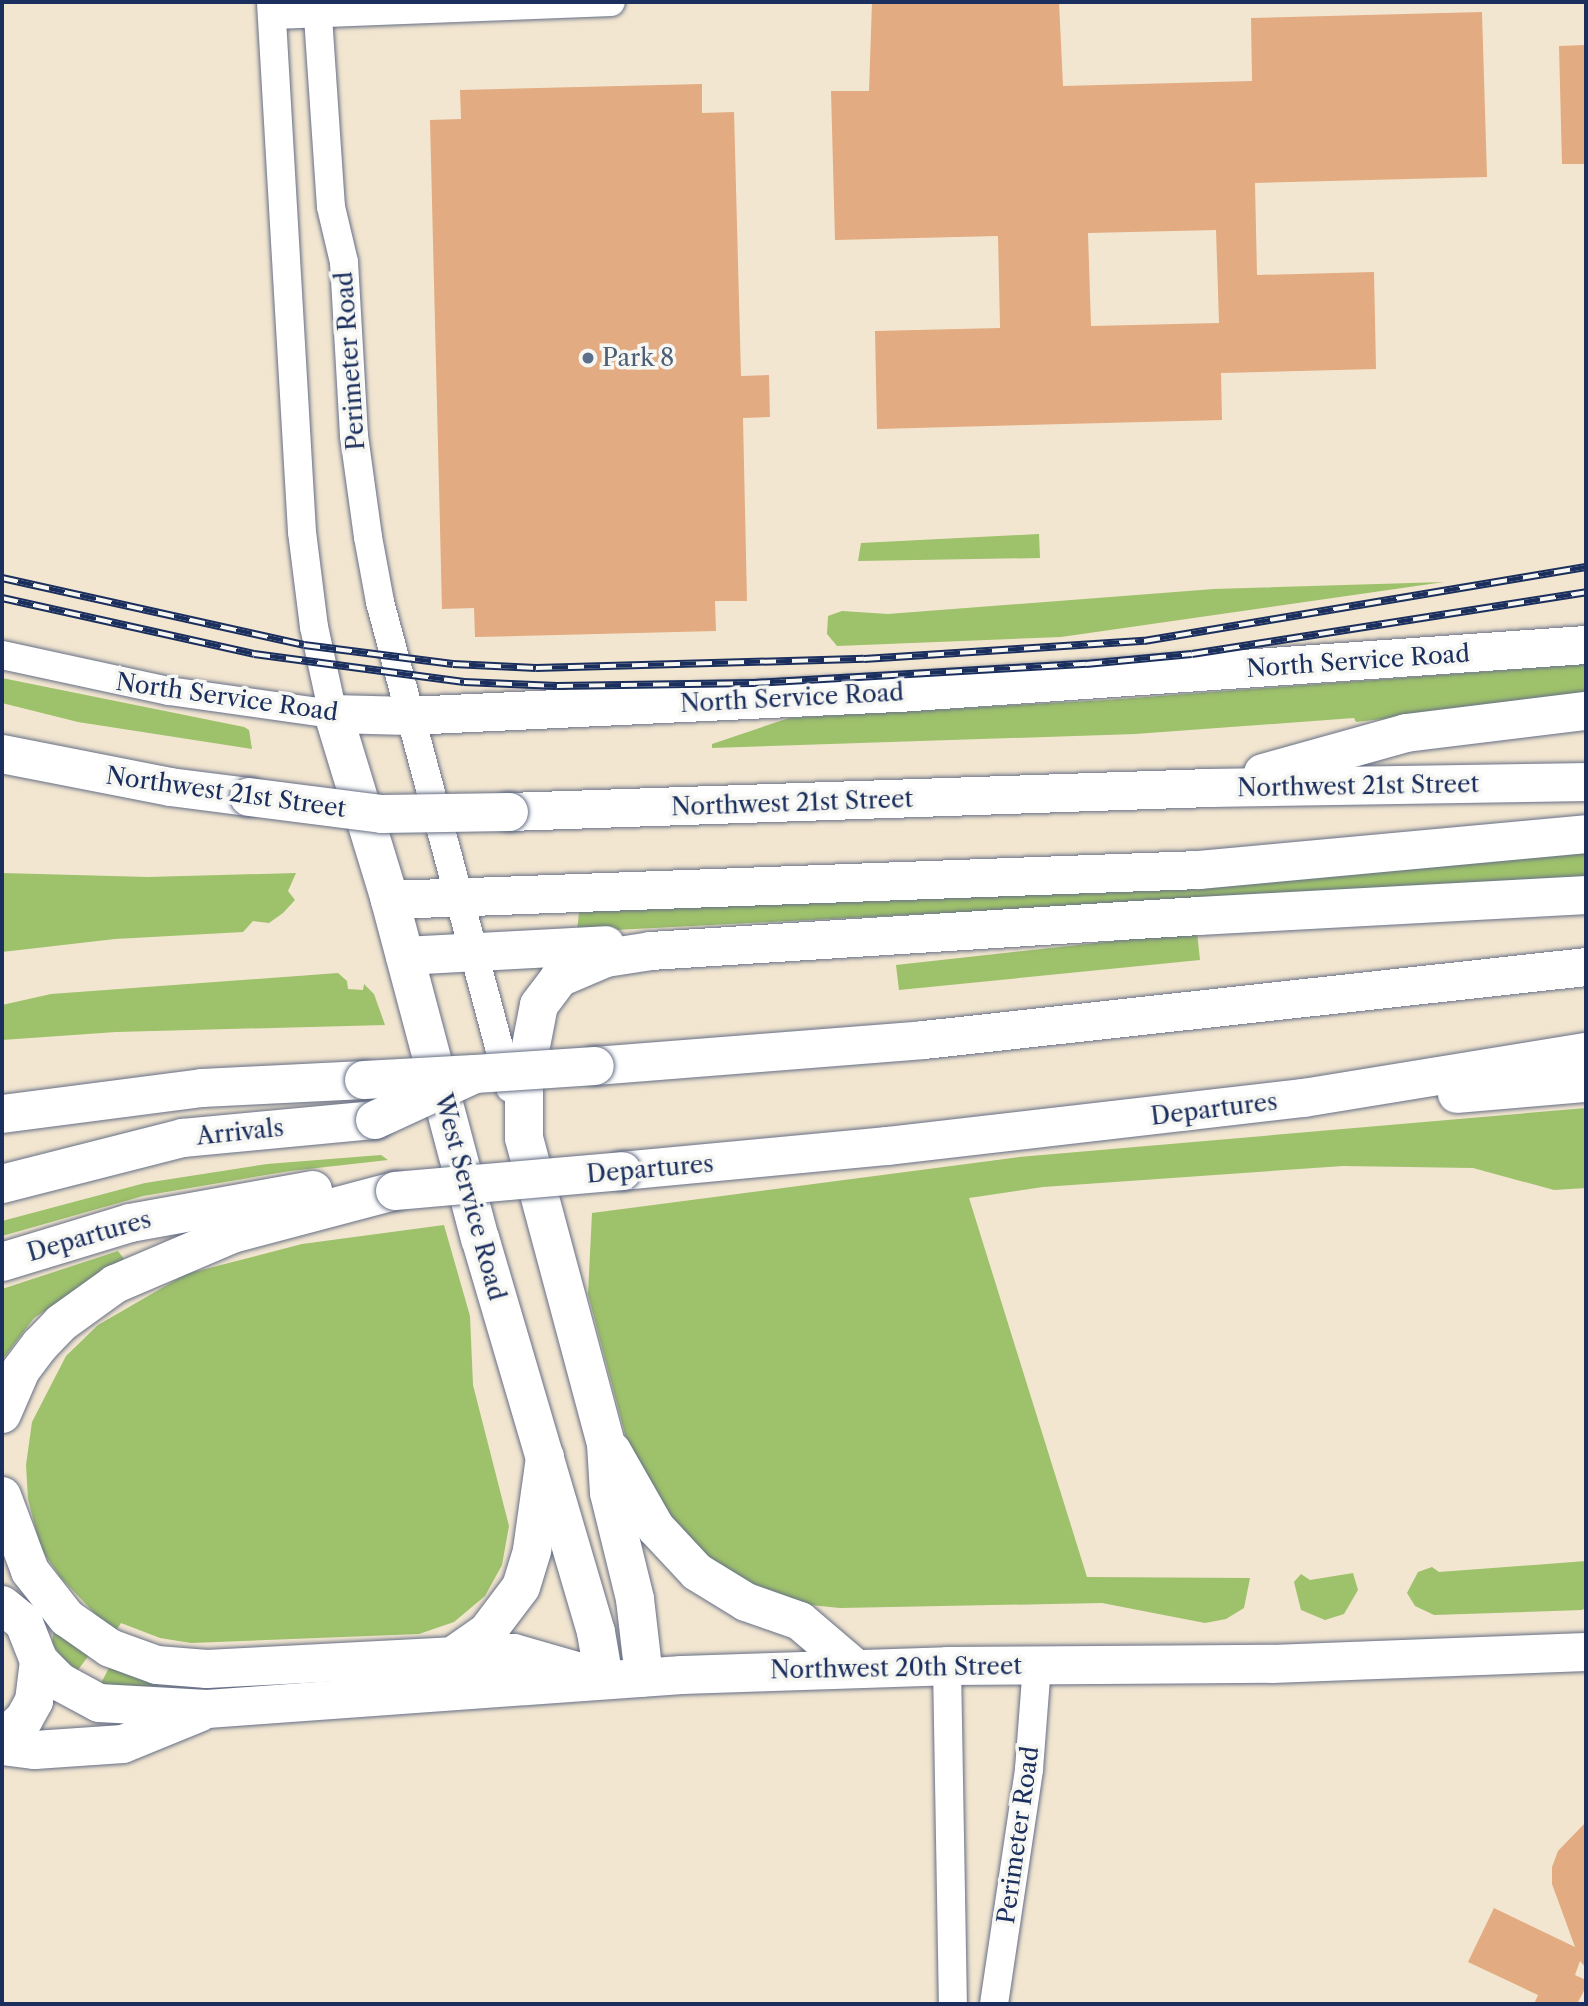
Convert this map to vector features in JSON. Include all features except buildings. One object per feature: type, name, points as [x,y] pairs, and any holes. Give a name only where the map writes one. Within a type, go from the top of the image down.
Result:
[{"type":"main road","name":"North Service Road","points":[[333,714],[409,716],[899,693],[1586,645]]},
{"type":"main road","points":[[1213,788],[1406,733],[1586,711]]},
{"type":"main road","name":"West Service Road","points":[[333,714],[390,900],[480,1239],[596,1632],[604,1679]]},
{"type":"main road","name":"Northwest 21st Street","points":[[2,754],[170,787],[382,814],[509,813],[1213,788],[1586,782]]},
{"type":"main road","points":[[390,900],[1199,870],[1586,834]]},
{"type":"main road","points":[[644,1677],[635,1599],[609,1493],[606,1444],[524,1138],[524,1082],[531,1036],[547,988],[585,964],[651,951],[1586,895]]},
{"type":"main road","points":[[405,956],[606,944],[651,951]]},
{"type":"main road","points":[[2,1114],[202,1088],[595,1066],[937,1038],[1586,967]]},
{"type":"main road","points":[[1304,1098],[1586,1052]]},
{"type":"main road","name":"Arrivals","points":[[2,1184],[183,1138],[375,1120],[475,1074]]},
{"type":"main road","points":[[1304,1098],[1433,1096],[1586,1083]]},
{"type":"main road","name":"Departures","points":[[2,1262],[130,1223],[235,1201],[336,1187],[395,1191],[622,1171],[888,1146],[1304,1098]]},
{"type":"main road","points":[[2,1413],[21,1370],[40,1345],[61,1323],[115,1284],[232,1234],[395,1191]]},
{"type":"main road","points":[[606,1444],[620,1458],[656,1528],[697,1572],[746,1602],[800,1621],[855,1668]]},
{"type":"main road","points":[[451,1657],[487,1632],[521,1587],[532,1550],[545,1457]]},
{"type":"main road","points":[[2,1496],[19,1548],[47,1596],[89,1634],[131,1657],[157,1665],[207,1669],[514,1653],[604,1679]]},
{"type":"main road","points":[[2,1739],[24,1719],[34,1701],[39,1661],[34,1641],[4,1603]]},
{"type":"main road","name":"Northwest 20th Street","points":[[39,1661],[60,1682],[99,1703],[207,1709],[604,1679],[855,1668],[947,1665],[1272,1664],[1586,1652]]},
{"type":"main road","name":"Northwest 20th Street","points":[[2,1746],[35,1750],[123,1744],[207,1709]]},
{"type":"street","points":[[333,714],[314,627],[302,531],[273,8],[611,2]]},
{"type":"street","name":"Perimeter Road","points":[[319,8],[331,207],[344,262],[358,470],[380,602],[409,716]]},
{"type":"street","name":"North Service Road","points":[[2,655],[60,671],[183,694],[333,714]]},
{"type":"street","points":[[409,716],[524,1138]]},
{"type":"street","points":[[947,1665],[953,2004]]},
{"type":"street","name":"Perimeter Road","points":[[994,2004],[1029,1769],[1037,1665]]},
{"type":"green space","points":[[1039,534],[1040,558],[858,561],[861,543]]},
{"type":"green space","points":[[1444,582],[1061,637],[837,646],[827,634],[828,616],[842,611],[888,614],[1214,589]]},
{"type":"green space","points":[[1586,664],[1586,696],[1356,722],[1354,718],[1135,734],[712,748],[712,744],[789,718],[1106,700]]},
{"type":"green space","points":[[2,678],[244,727],[249,730],[252,749],[78,722],[2,703]]},
{"type":"green space","points":[[1586,848],[1586,880],[577,932],[579,912],[1076,890]]},
{"type":"green space","points":[[2,873],[148,877],[296,873],[288,891],[295,900],[269,923],[253,921],[243,932],[115,939],[2,952]]},
{"type":"green space","points":[[1197,932],[1200,960],[899,990],[896,965]]},
{"type":"green space","points":[[338,973],[347,981],[348,989],[363,990],[364,984],[374,994],[385,1025],[116,1032],[2,1040],[2,1005],[51,994]]},
{"type":"green space","points":[[1586,1108],[1586,1188],[1554,1190],[1473,1168],[1343,1166],[1043,1187],[969,1198],[1087,1577],[1250,1578],[1244,1608],[1226,1619],[1205,1623],[1102,1603],[840,1608],[810,1605],[753,1586],[717,1566],[683,1536],[629,1449],[588,1294],[592,1213],[1019,1157]]},
{"type":"green space","points":[[381,1155],[388,1160],[290,1171],[143,1196],[2,1236],[2,1221],[145,1183],[267,1164]]},
{"type":"green space","points":[[444,1225],[470,1316],[473,1385],[509,1526],[502,1565],[485,1596],[454,1622],[419,1634],[191,1643],[160,1638],[121,1623],[115,1632],[104,1623],[61,1578],[41,1549],[28,1499],[26,1465],[32,1422],[66,1356],[98,1325],[186,1274],[302,1244]]},
{"type":"green space","points":[[118,1251],[124,1259],[34,1318],[2,1360],[2,1289]]},
{"type":"green space","points":[[1586,1561],[1586,1608],[1582,1610],[1434,1615],[1415,1606],[1407,1593],[1418,1572],[1432,1567],[1439,1572]]},
{"type":"green space","points":[[1353,1573],[1358,1590],[1344,1614],[1325,1620],[1301,1610],[1294,1582],[1301,1574],[1310,1580]]},
{"type":"green space","points":[[54,1629],[89,1655],[78,1670],[64,1661],[52,1643]]},
{"type":"green space","points":[[110,1666],[160,1685],[126,1689],[100,1685]]},
{"type":"railway","points":[[2,578],[304,645],[453,664],[536,668],[864,659],[1144,641],[1586,567]]},
{"type":"railway","points":[[2,598],[254,654],[464,682],[557,686],[754,683],[1086,664],[1192,654],[1586,592]]},
{"type":"place","name":"Park 8","points":[[588,358]]}]
